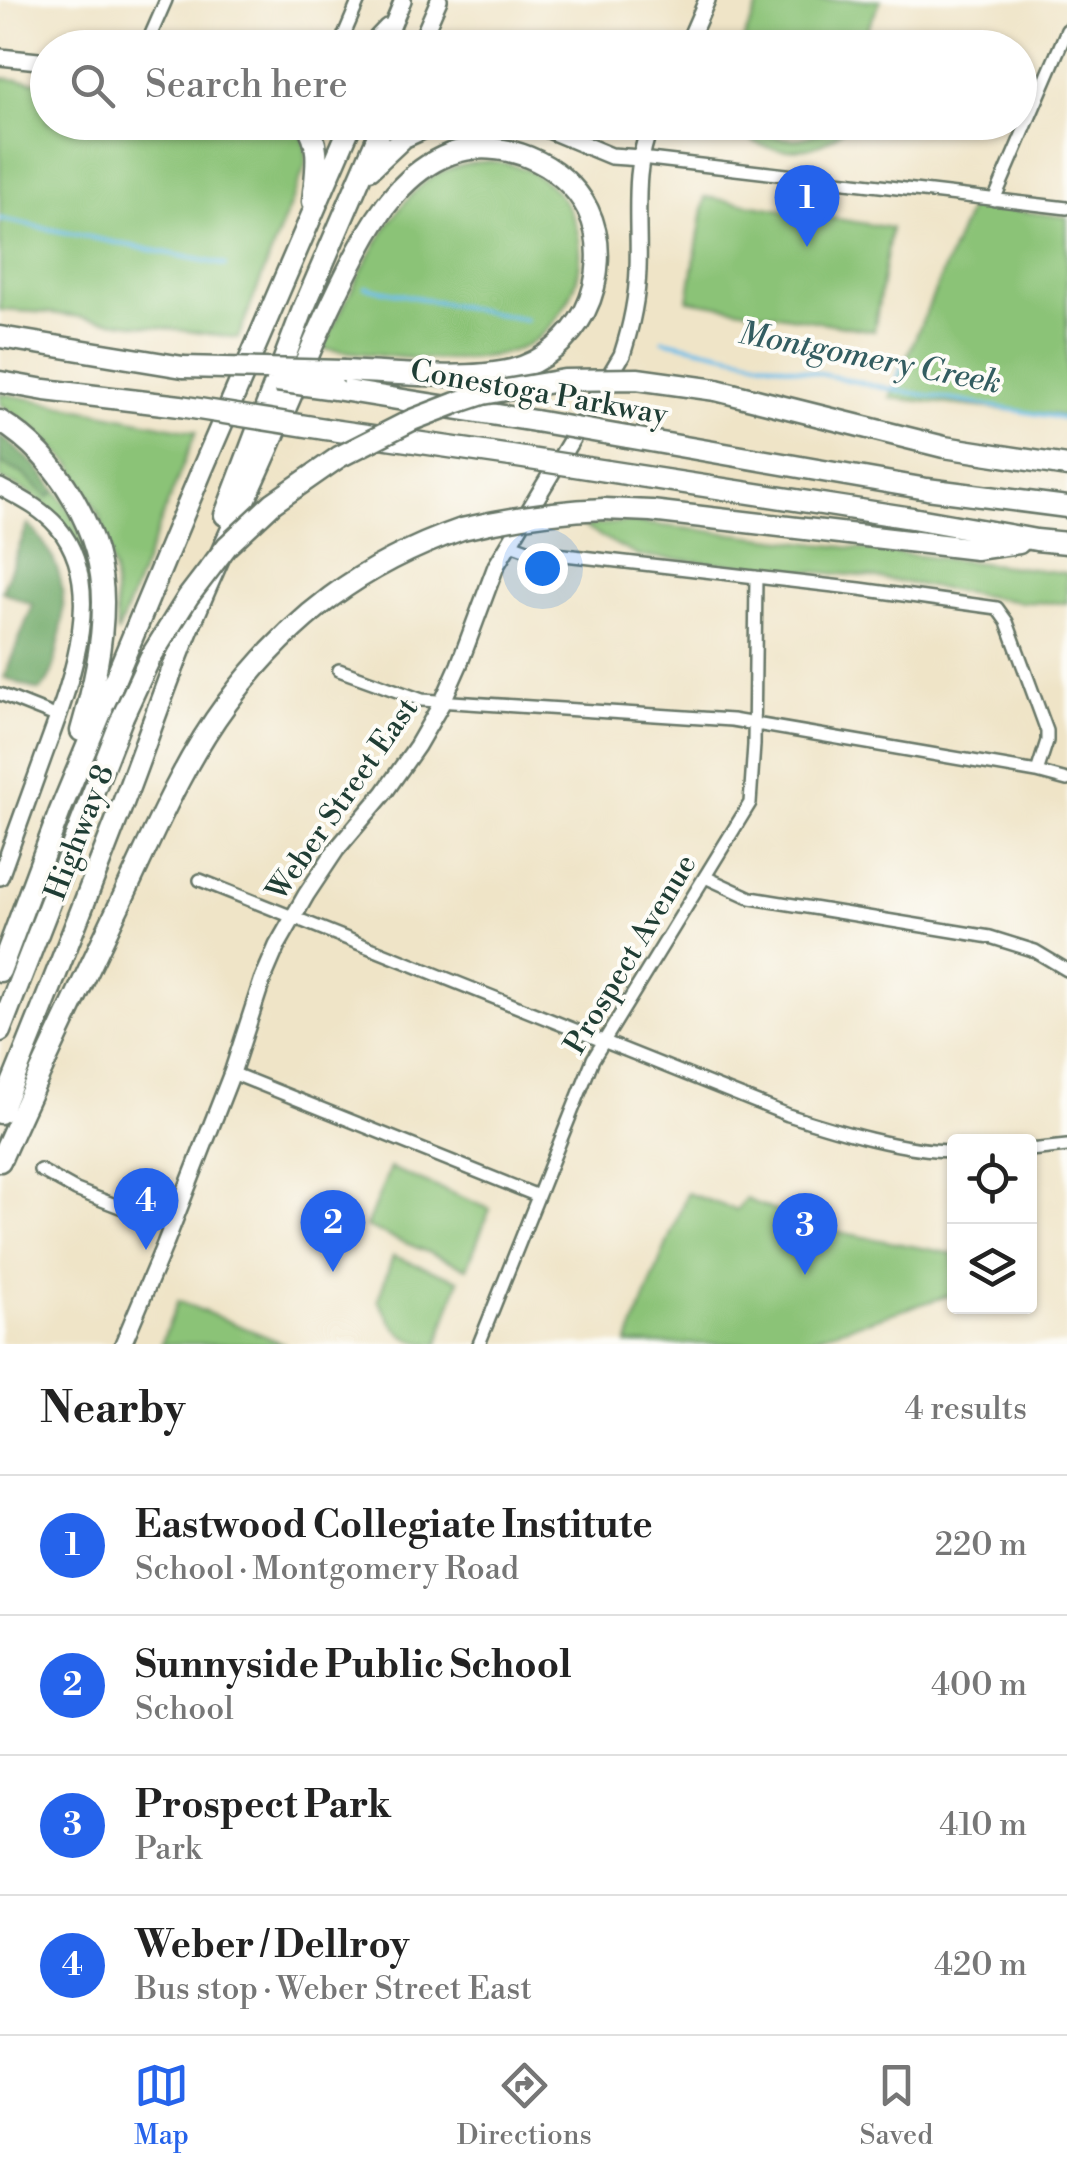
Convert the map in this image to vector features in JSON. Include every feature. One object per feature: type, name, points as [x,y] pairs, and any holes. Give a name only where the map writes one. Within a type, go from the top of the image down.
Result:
[{"type":"highway","points":[[312,219],[315,140]]},
{"type":"highway","points":[[60,811],[345,140]]},
{"type":"highway","points":[[189,627],[268,397],[376,140]]},
{"type":"highway","points":[[358,182],[402,140]]},
{"type":"highway","points":[[189,627],[331,305],[388,201],[408,180],[452,154],[498,149],[528,156],[546,166],[578,195],[595,232],[597,280],[590,302],[562,342],[538,360],[489,374],[339,380]]},
{"type":"highway","name":"Conestoga Parkway","points":[[0,338],[183,367],[339,380],[535,421],[927,490],[1067,507]]},
{"type":"highway","points":[[0,1031],[123,716],[150,658],[188,597],[227,546],[273,503],[339,456],[412,420],[483,394],[564,380],[638,380],[716,390],[944,447],[1067,466]]},
{"type":"highway","points":[[0,382],[180,406],[1067,543]]},
{"type":"highway","points":[[0,420],[40,452],[76,502],[89,532],[103,598],[102,640],[92,693],[60,811]]},
{"type":"highway","points":[[0,1161],[160,820],[226,704],[298,624],[342,587],[387,560],[462,530],[512,517],[565,510],[651,510],[976,549],[1036,540]]},
{"type":"highway","name":"Highway 8","points":[[0,1113],[189,627]]},
{"type":"highway","name":"Highway 8","points":[[0,971],[60,811]]},
{"type":"main road","points":[[390,30],[403,0]]},
{"type":"main road","points":[[426,28],[439,0]]},
{"type":"main road","points":[[694,30],[707,0]]},
{"type":"main road","points":[[384,30],[394,20]]},
{"type":"main road","points":[[0,58],[30,60]]},
{"type":"main road","points":[[572,140],[611,156],[641,158]]},
{"type":"main road","name":"Weber Street East","points":[[123,1344],[232,1073],[262,982],[293,917],[336,850],[384,792],[443,702],[496,566],[622,355],[635,302],[637,182],[645,140]]},
{"type":"main road","points":[[0,487],[37,508],[58,528],[71,549],[78,572],[81,625],[76,660],[58,718],[0,877]]},
{"type":"street","points":[[152,30],[166,0]]},
{"type":"street","points":[[346,30],[358,0]]},
{"type":"street","points":[[1037,100],[1067,30]]},
{"type":"street","points":[[994,200],[1020,140]]},
{"type":"street","points":[[641,158],[1067,208]]},
{"type":"street","points":[[508,543],[530,551],[996,608],[1007,622],[1046,731],[1038,772]]},
{"type":"street","name":"Prospect Avenue","points":[[479,1344],[602,1042],[750,803],[756,578]]},
{"type":"street","points":[[339,670],[422,700],[732,720],[1067,780]]},
{"type":"street","points":[[0,694],[58,718]]},
{"type":"street","points":[[705,876],[751,898],[990,938],[1035,951],[1067,970]]},
{"type":"street","points":[[200,880],[788,1115],[843,1133],[947,1151]]},
{"type":"street","points":[[232,1073],[538,1196]]},
{"type":"street","points":[[1037,1149],[1067,1146]]},
{"type":"street","points":[[40,1170],[76,1190],[172,1227]]},
{"type":"green space","points":[[761,0],[881,0],[867,30],[748,30]]},
{"type":"green space","points":[[0,78],[30,81],[30,140],[304,140],[306,164],[238,338],[0,310]]},
{"type":"green space","points":[[751,140],[829,140],[803,149],[762,146]]},
{"type":"green space","points":[[488,161],[533,173],[550,185],[572,216],[578,233],[579,270],[574,288],[552,325],[521,348],[474,358],[423,359],[322,349],[371,253],[401,207],[436,175],[461,165]]},
{"type":"green space","points":[[705,197],[891,228],[874,331],[688,300]]},
{"type":"green space","points":[[971,205],[1067,217],[1067,416],[890,398]]},
{"type":"green space","points":[[0,393],[196,432],[117,634],[114,573],[101,519],[73,466],[37,431],[0,404]]},
{"type":"green space","points":[[0,435],[37,466],[56,491],[48,497],[22,473],[0,463]]},
{"type":"green space","points":[[0,463],[22,473],[48,497],[56,491],[81,537],[92,588],[88,588],[59,521],[37,498],[0,479]]},
{"type":"green space","points":[[631,522],[1067,573],[1067,603],[1020,602],[872,577],[638,556],[581,526]]},
{"type":"green space","points":[[28,524],[56,566],[63,596],[54,665],[41,690],[4,677],[33,605],[2,591]]},
{"type":"green space","points":[[390,1168],[490,1209],[467,1268],[366,1227]]},
{"type":"green space","points":[[687,1193],[736,1210],[746,1199],[817,1228],[947,1253],[947,1296],[793,1344],[627,1344]]},
{"type":"green space","points":[[393,1256],[459,1280],[438,1344],[416,1341],[401,1333],[378,1300]]},
{"type":"green space","points":[[178,1301],[285,1344],[161,1344]]},
{"type":"waterway","name":"Montgomery Creek","points":[[0,219],[225,265]]},
{"type":"waterway","name":"Montgomery Creek","points":[[365,287],[526,320]]},
{"type":"waterway","name":"Montgomery Creek","points":[[663,340],[895,390],[1067,419]]},
{"type":"waterway","points":[[895,389],[903,360]]},
{"type":"place","name":"Eastwood Collegiate Institute","points":[[807,247]]},
{"type":"place","name":"Weber / Dellroy","points":[[146,1250]]},
{"type":"place","name":"Sunnyside Public School","points":[[333,1272]]},
{"type":"place","name":"Prospect Park","points":[[805,1275]]}]
